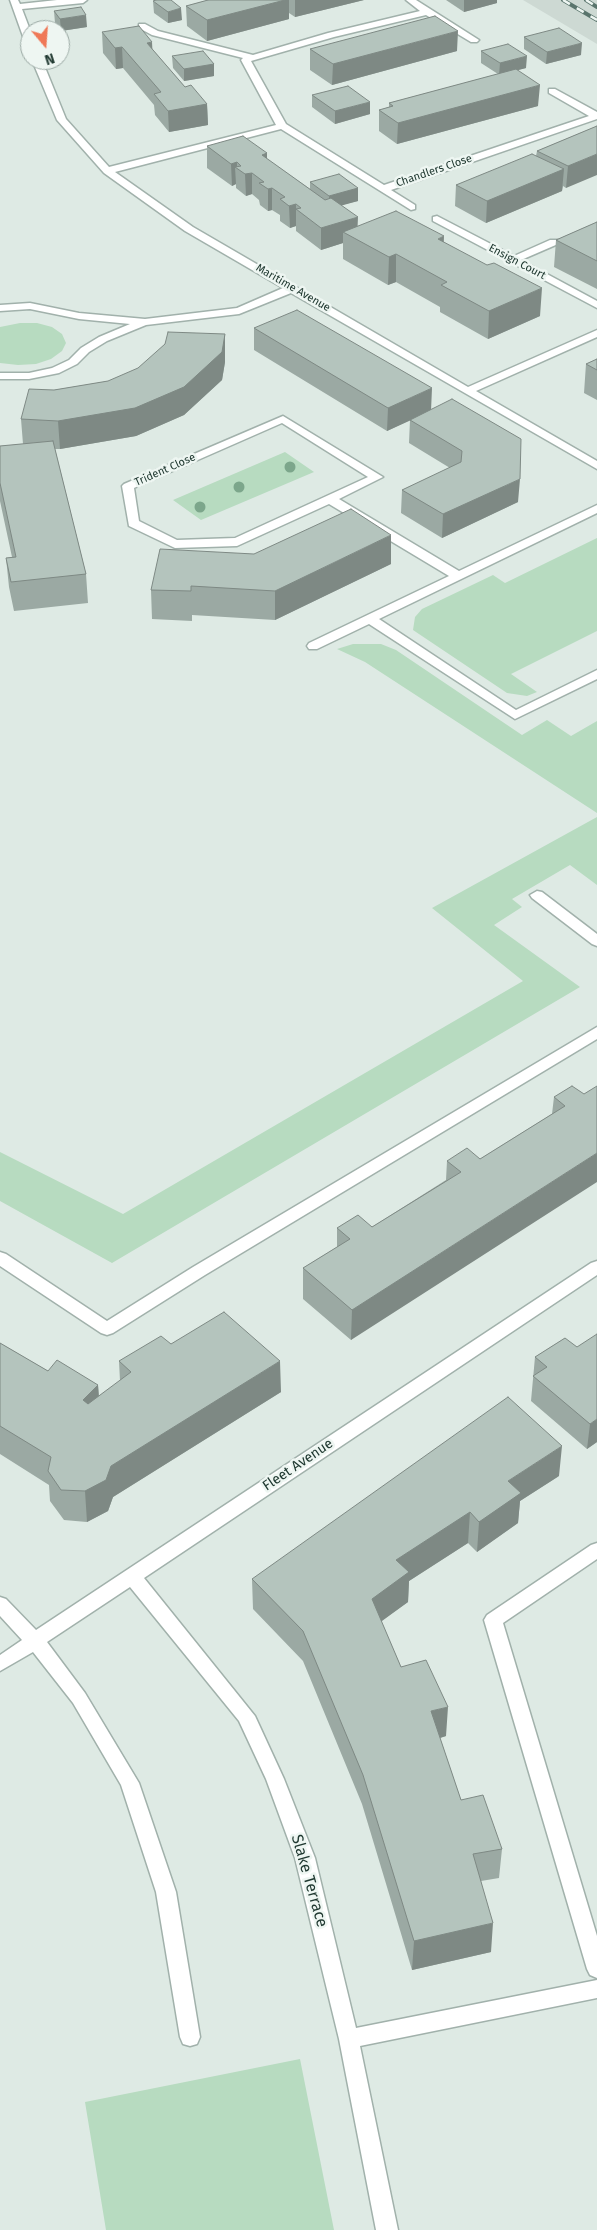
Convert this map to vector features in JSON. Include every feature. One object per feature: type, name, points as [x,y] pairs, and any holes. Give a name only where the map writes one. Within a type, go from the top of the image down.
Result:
[{"type":"street","points":[[22,20],[15,3],[83,0]]},
{"type":"street","points":[[410,0],[474,40]]},
{"type":"street","points":[[142,26],[155,33],[254,58],[331,34],[427,12]]},
{"type":"street","name":"Chandlers Close","points":[[254,58],[246,60],[282,126],[383,189],[597,116]]},
{"type":"street","name":"Maritime Avenue","points":[[41,70],[62,120],[108,171],[189,230],[293,288],[597,466]]},
{"type":"street","points":[[552,90],[597,116]]},
{"type":"street","points":[[108,171],[282,126]]},
{"type":"street","points":[[383,189],[411,207]]},
{"type":"street","name":"Ensign Court","points":[[438,219],[597,305]]},
{"type":"street","points":[[513,260],[554,242]]},
{"type":"street","points":[[0,307],[30,306],[79,316],[146,322],[239,311],[293,288]]},
{"type":"street","points":[[0,376],[30,376],[54,371],[73,362],[85,350],[103,339],[146,322]]},
{"type":"street","points":[[468,390],[597,332]]},
{"type":"street","name":"Trident Close","points":[[283,418],[377,477],[330,499],[237,542],[175,544],[133,523],[128,486],[283,418]]},
{"type":"street","points":[[330,499],[457,575]]},
{"type":"street","points":[[312,646],[597,509]]},
{"type":"street","points":[[369,618],[514,715],[597,674]]},
{"type":"street","points":[[537,896],[597,940]]},
{"type":"street","points":[[0,1258],[107,1329],[199,1271],[597,1032]]},
{"type":"street","name":"Fleet Avenue","points":[[0,1664],[597,1267]]},
{"type":"street","points":[[597,1550],[493,1620],[597,1969]]},
{"type":"street","name":"Slake Terrace","points":[[132,1576],[246,1716],[275,1779],[305,1858],[349,2039],[387,2230]]},
{"type":"street","points":[[0,1604],[35,1641],[79,1698],[130,1783],[166,1892],[190,2037]]},
{"type":"street","points":[[349,2039],[597,1989]]},
{"type":"shaded area","points":[[523,0],[597,0],[597,44]]},
{"type":"green space","points":[[20,323],[37,323],[52,327],[62,334],[66,343],[62,351],[51,359],[36,364],[0,363],[0,327]]},
{"type":"green space","points":[[285,452],[314,472],[201,520],[173,500]]},
{"type":"green space","points":[[597,538],[597,631],[511,674],[537,692],[527,696],[507,693],[413,630],[415,617],[422,609],[493,575],[505,583]]},
{"type":"green space","points":[[353,644],[381,644],[396,650],[522,735],[547,720],[571,736],[597,721],[597,813],[365,662],[337,649]]},
{"type":"green space","points":[[597,817],[597,885],[570,865],[512,899],[522,907],[494,925],[580,987],[112,1263],[0,1201],[0,1152],[123,1214],[523,981],[432,908]]},
{"type":"green space","points":[[300,2059],[334,2230],[106,2230],[85,2102]]},
{"type":"building","points":[[171,0],[181,8],[168,12],[153,1]]},
{"type":"building","points":[[208,0],[285,0],[207,20],[186,6]]},
{"type":"building","points":[[81,7],[86,15],[60,19],[54,11]]},
{"type":"building","points":[[435,16],[458,31],[333,64],[310,49]]},
{"type":"building","points":[[139,26],[152,42],[147,43],[185,87],[191,85],[207,104],[168,111],[154,94],[161,92],[122,47],[115,48],[102,32]]},
{"type":"building","points":[[559,28],[582,43],[547,52],[524,37]]},
{"type":"building","points":[[508,44],[527,56],[500,63],[481,51]]},
{"type":"building","points":[[203,51],[214,64],[184,69],[172,56]]},
{"type":"building","points":[[516,69],[540,85],[398,123],[379,110],[393,106],[389,103]]},
{"type":"building","points":[[348,86],[370,102],[335,111],[312,95]]},
{"type":"building","points":[[597,126],[597,154],[568,166],[537,151]]},
{"type":"building","points":[[243,136],[267,153],[262,155],[325,200],[331,198],[358,217],[321,228],[296,209],[301,208],[296,204],[289,206],[280,199],[285,197],[272,188],[268,189],[259,183],[264,182],[252,173],[245,174],[235,167],[241,166],[237,162],[231,164],[207,146]]},
{"type":"building","points":[[532,154],[564,169],[487,201],[456,185]]},
{"type":"building","points":[[339,174],[358,188],[329,196],[310,182]]},
{"type":"building","points":[[396,211],[444,236],[438,239],[487,265],[494,263],[542,288],[489,311],[441,285],[447,282],[396,254],[389,257],[343,232]]},
{"type":"building","points":[[597,222],[597,261],[556,240]]},
{"type":"building","points":[[297,310],[432,388],[388,408],[254,328]]},
{"type":"building","points":[[168,332],[225,334],[222,352],[184,387],[135,408],[58,421],[21,419],[29,389],[54,390],[108,381],[138,368],[165,344]]},
{"type":"building","points":[[597,359],[597,370],[586,364]]},
{"type":"building","points":[[452,399],[521,439],[520,479],[443,514],[402,490],[461,462],[462,451],[410,420]]},
{"type":"building","points":[[53,441],[86,574],[11,582],[6,558],[16,557],[0,483],[0,446]]},
{"type":"building","points":[[351,509],[391,535],[275,591],[191,586],[191,591],[151,590],[160,549],[254,554]]},
{"type":"building","points":[[572,1086],[584,1094],[597,1086],[597,1153],[352,1310],[303,1268],[350,1239],[337,1228],[358,1215],[372,1227],[461,1172],[447,1161],[467,1148],[480,1159],[565,1106],[554,1097]]},
{"type":"building","points":[[224,1312],[280,1361],[111,1466],[106,1480],[85,1491],[61,1490],[48,1471],[51,1457],[0,1426],[0,1343],[48,1371],[57,1360],[98,1385],[83,1400],[88,1404],[131,1372],[119,1361],[161,1336],[171,1344]]},
{"type":"building","points":[[597,1334],[597,1419],[590,1424],[533,1376],[547,1367],[535,1357],[565,1338],[577,1347]]},
{"type":"building","points":[[508,1397],[562,1446],[508,1481],[521,1493],[479,1522],[470,1512],[396,1560],[409,1572],[372,1599],[401,1667],[426,1660],[448,1707],[431,1711],[461,1800],[483,1795],[502,1849],[473,1854],[493,1923],[414,1941],[363,1775],[303,1631],[252,1579]]},
{"type":"railway","points":[[563,0],[597,20]]},
{"type":"railway","points":[[586,0],[597,7]]}]
